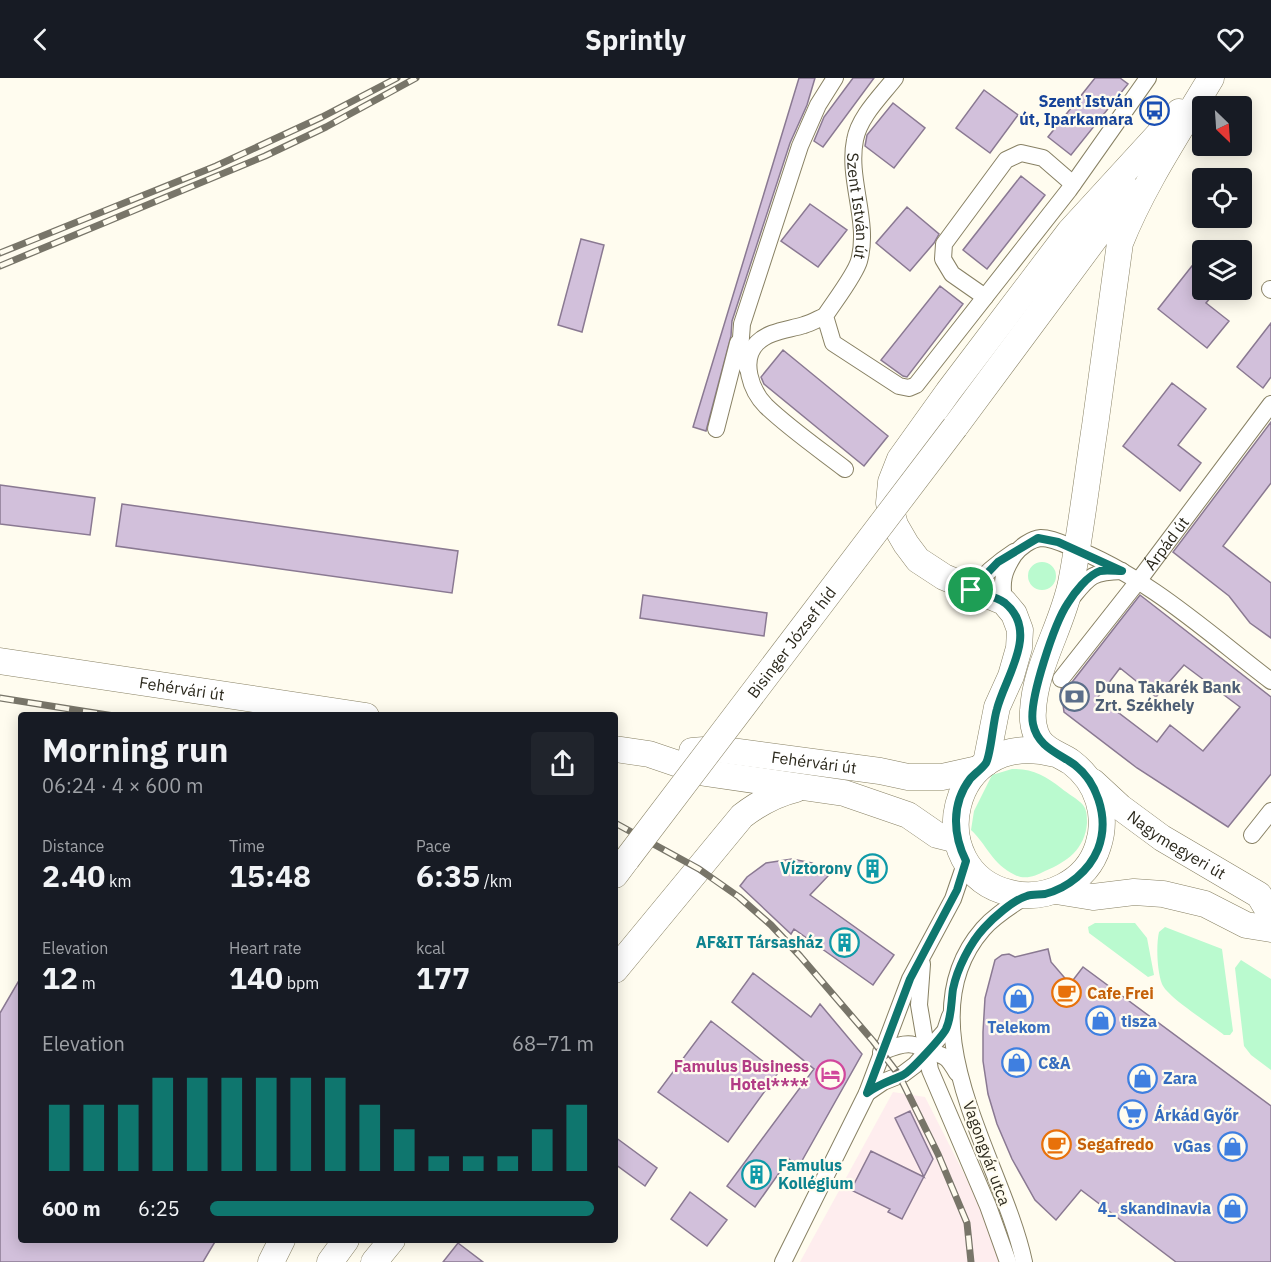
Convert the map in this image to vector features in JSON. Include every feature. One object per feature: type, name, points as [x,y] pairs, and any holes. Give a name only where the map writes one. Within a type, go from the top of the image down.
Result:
[{"type":"main road","name":"Bisinger József híd","points":[[621,867],[1089,248],[1211,78]]},
{"type":"main road","points":[[1055,754],[1039,740],[1032,723],[1033,708],[1038,680],[1067,604],[1078,549],[1120,243],[1130,216],[1211,78]]},
{"type":"main road","points":[[982,766],[997,707],[1011,676],[1019,648],[1020,630],[1014,614],[1004,602],[944,577],[918,560],[895,525],[889,503],[891,482],[900,459],[1070,231],[1211,78]]},
{"type":"main road","name":"Fehérvári út","points":[[0,662],[339,712]]},
{"type":"main road","name":"Fehérvári út","points":[[618,749],[650,754],[705,773],[844,794],[868,801],[908,814],[962,851]]},
{"type":"main road","name":"Fehérvári út","points":[[650,754],[716,749],[880,771],[908,777],[942,777],[982,766]]},
{"type":"main road","points":[[1041,750],[1055,754],[1070,761],[1094,788],[1101,808],[1102,828],[1098,848],[1088,866],[1074,880],[1056,891],[1026,896],[1009,893],[992,886],[978,875],[962,851],[955,825],[961,795],[968,781],[982,766],[1012,751],[1041,750]]},
{"type":"main road","name":"Nagymegyeri út","points":[[1082,772],[1120,807],[1162,837],[1258,895],[1271,915]]},
{"type":"main road","points":[[618,966],[742,816],[771,797],[802,788]]},
{"type":"main road","points":[[1056,891],[1093,897],[1134,892],[1163,894],[1205,904],[1246,926],[1271,929]]},
{"type":"main road","points":[[272,1262],[281,1243]]},
{"type":"main road","points":[[330,1262],[344,1243]]},
{"type":"main road","points":[[374,1262],[390,1243]]},
{"type":"street","points":[[716,429],[742,324],[800,146],[818,105],[835,78]]},
{"type":"street","points":[[748,369],[750,356],[756,344],[770,335],[806,325],[825,316],[833,343],[899,386],[909,388],[916,385],[1073,184],[1148,78]]},
{"type":"street","name":"Szent István út","points":[[825,316],[859,263],[863,242],[854,162],[855,140],[863,121],[891,79]]},
{"type":"street","points":[[985,297],[952,274],[943,259],[944,244],[1006,160],[1021,153],[1043,158],[1073,184]]},
{"type":"street","points":[[742,324],[740,351],[753,386],[765,405],[845,469]]},
{"type":"street","name":"Árpád út","points":[[1061,679],[1139,580],[1271,404]]},
{"type":"street","points":[[971,590],[998,562],[1038,538],[1048,538],[1078,549],[1139,580],[1271,681]]},
{"type":"street","points":[[1004,602],[1002,579],[1017,550]]},
{"type":"street","points":[[1067,604],[1086,581],[1099,571],[1122,571]]},
{"type":"street","points":[[1252,835],[1271,811]]},
{"type":"street","points":[[783,1262],[867,1093],[910,979],[957,890],[962,851]]},
{"type":"street","name":"Vagongyár utca","points":[[1024,1262],[999,1183],[960,1079],[951,1015],[953,987],[964,959],[978,936],[998,915],[1026,896]]},
{"type":"street","name":"Vagongyár utca","points":[[923,957],[919,1005],[930,1070],[988,1206],[1008,1262]]},
{"type":"street","points":[[867,1093],[883,1082],[903,1074],[945,1031],[951,1015]]},
{"type":"street","points":[[881,1052],[910,1044],[926,1051],[936,1052],[948,1059],[960,1079]]},
{"type":"street","points":[[903,1074],[939,1089]]},
{"type":"shaded area","points":[[893,1092],[925,1097],[984,1213],[999,1262],[800,1262]]},
{"type":"green space","points":[[1042,562],[1052,566],[1056,576],[1052,586],[1042,590],[1032,586],[1028,576],[1032,566]]},
{"type":"green space","points":[[1012,769],[1032,771],[1050,780],[1081,803],[1086,814],[1086,832],[1074,853],[1061,863],[1030,877],[1015,875],[1007,871],[971,830],[974,811],[992,775]]},
{"type":"green space","points":[[1095,923],[1135,923],[1147,938],[1154,975],[1148,977],[1089,933],[1088,927]]},
{"type":"green space","points":[[1165,927],[1222,949],[1233,1031],[1230,1035],[1224,1035],[1190,1011],[1162,984],[1158,965],[1158,944],[1159,932]]},
{"type":"green space","points":[[1241,960],[1271,979],[1271,1070],[1251,1055],[1244,1046],[1235,968]]},
{"type":"building","points":[[799,78],[815,78],[807,105],[790,143],[732,321],[731,336],[706,431],[693,427]]},
{"type":"building","points":[[853,78],[874,78],[823,147],[814,141],[824,117]]},
{"type":"building","points":[[1095,78],[1120,78],[1128,84],[1071,155],[1048,137]]},
{"type":"building","points":[[984,90],[1018,115],[990,153],[956,128]]},
{"type":"building","points":[[893,103],[925,128],[894,168],[865,146],[867,135]]},
{"type":"building","points":[[1021,176],[1045,195],[987,269],[963,250]]},
{"type":"building","points":[[810,204],[847,230],[818,267],[781,241]]},
{"type":"building","points":[[907,207],[939,234],[910,271],[876,243]]},
{"type":"building","points":[[581,239],[604,245],[582,332],[558,325]]},
{"type":"building","points":[[1192,266],[1192,300],[1209,300],[1206,303],[1229,321],[1207,348],[1158,309]]},
{"type":"building","points":[[940,286],[963,304],[907,377],[903,376],[881,360]]},
{"type":"building","points":[[1271,323],[1271,377],[1263,388],[1237,367]]},
{"type":"building","points":[[783,350],[888,436],[864,466],[764,384],[761,377]]},
{"type":"building","points":[[1172,383],[1206,409],[1178,445],[1201,463],[1180,491],[1123,446]]},
{"type":"building","points":[[1271,422],[1271,483],[1223,546],[1271,583],[1271,638],[1250,623],[1229,596],[1173,552]]},
{"type":"building","points":[[0,485],[95,498],[90,535],[0,524]]},
{"type":"building","points":[[122,504],[458,551],[452,593],[116,546]]},
{"type":"building","points":[[643,595],[767,613],[764,636],[640,618]]},
{"type":"building","points":[[1140,595],[1271,697],[1271,774],[1228,827],[1137,768],[1064,712],[1061,689],[1069,686]],"holes":[[[1184,665],[1240,707],[1203,751],[1170,725],[1157,742],[1098,697],[1120,668],[1156,697]]]},
{"type":"building","name":"Víztorony","points":[[873,856],[882,860],[886,869],[882,878],[873,882],[864,878],[860,869],[864,860]]},
{"type":"building","points":[[792,859],[812,863],[830,874],[810,895],[894,955],[873,985],[794,929],[791,934],[740,886],[747,877],[766,863]]},
{"type":"building","name":"Árkád Győr","points":[[1048,949],[1051,962],[1070,984],[1083,967],[1271,1106],[1271,1262],[1176,1262],[1081,1190],[1056,1220],[1035,1200],[1012,1159],[997,1124],[988,1094],[983,1061],[983,1032],[985,998],[995,960],[1002,955],[1009,954],[1015,957]]},
{"type":"building","name":"Famulus Business Hotel****","points":[[753,973],[811,1017],[820,1004],[862,1054],[799,1166],[789,1159],[755,1207],[727,1186],[814,1069],[732,1002]]},
{"type":"building","points":[[18,982],[18,1243],[214,1243],[203,1262],[0,1262],[0,1013]]},
{"type":"building","points":[[711,1021],[778,1073],[728,1142],[658,1092]]},
{"type":"building","points":[[910,1111],[933,1159],[924,1177],[895,1118]]},
{"type":"building","points":[[618,1139],[657,1168],[645,1186],[618,1166]]},
{"type":"building","points":[[871,1151],[924,1177],[902,1219],[888,1212],[890,1209],[851,1190]]},
{"type":"building","points":[[690,1192],[727,1220],[707,1246],[671,1219]]},
{"type":"building","points":[[458,1243],[483,1262],[443,1262]]},
{"type":"railway","points":[[0,253],[216,166],[322,117],[397,78]]},
{"type":"railway","points":[[0,266],[265,156],[326,127],[416,78]]},
{"type":"railway","points":[[0,698],[89,712]]},
{"type":"railway","points":[[618,825],[699,869],[739,897],[771,925],[800,956],[873,1041],[899,1075],[938,1154],[967,1223],[971,1262]]},
{"type":"place","name":"Szent István út, Iparkamara","points":[[1154,110]]},
{"type":"place","name":"Duna Takarék Bank Zrt. Székhely","points":[[1074,696]]},
{"type":"place","name":"Víztorony","points":[[873,868]]},
{"type":"place","name":"AF&IT Társasház","points":[[844,942]]},
{"type":"place","name":"Cafe Frei","points":[[1066,993]]},
{"type":"place","name":"Telekom","points":[[1019,999]]},
{"type":"place","name":"tisza","points":[[1100,1021]]},
{"type":"place","name":"C&A","points":[[1017,1063]]},
{"type":"place","name":"Famulus Business Hotel****","points":[[830,1075]]},
{"type":"place","name":"Zara","points":[[1142,1078]]},
{"type":"place","name":"Árkád Győr","points":[[1133,1115]]},
{"type":"place","name":"Segafredo","points":[[1056,1144]]},
{"type":"place","name":"vGas","points":[[1232,1146]]},
{"type":"place","name":"Famulus Kollégium","points":[[757,1174]]},
{"type":"place","name":"4_ skandinavia","points":[[1232,1208]]},
{"type":"route","points":[[1038,538],[1048,538],[1078,549],[1122,571],[1099,571],[1086,581],[1067,604],[1038,680],[1033,708],[1032,723],[1039,740],[1055,754],[1070,761],[1094,788],[1101,808],[1102,828],[1098,848],[1088,866],[1074,880],[1056,891],[1026,896],[998,915],[982,930],[964,959],[953,987],[951,1015],[945,1031],[915,1065],[867,1093],[910,979],[957,890],[966,861],[957,840],[955,825],[957,810],[968,781],[986,763],[997,707],[1011,676],[1019,648],[1020,630],[1014,614],[1004,602],[971,590],[998,562],[1038,538]]}]
